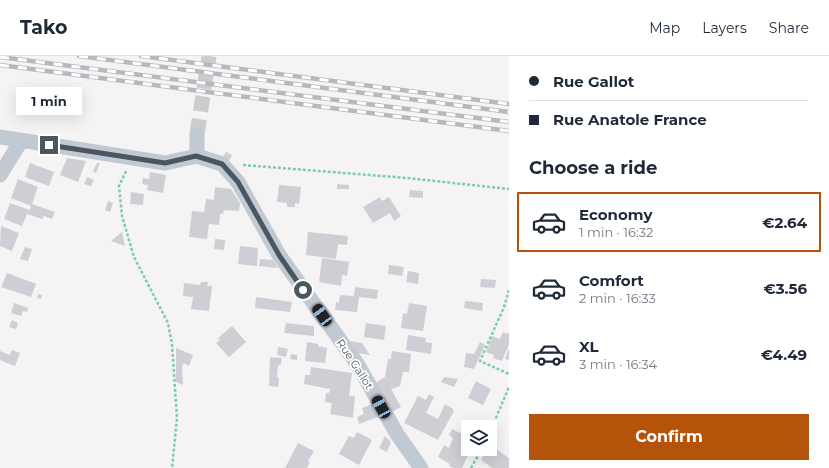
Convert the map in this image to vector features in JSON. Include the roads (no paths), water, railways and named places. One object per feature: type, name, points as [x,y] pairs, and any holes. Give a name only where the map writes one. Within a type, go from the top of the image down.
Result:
[{"type":"street","points":[[0,137],[165,163],[196,156],[197,134]]},
{"type":"street","points":[[0,175],[21,141]]},
{"type":"street","name":"Rue Gallot","points":[[196,156],[222,164],[238,182],[279,255],[358,365],[397,434],[421,468]]},
{"type":"tunnel","points":[[197,134],[209,56]]},
{"type":"railway","points":[[79,56],[509,112]]},
{"type":"railway","points":[[141,56],[509,104]]},
{"type":"railway","points":[[0,57],[509,122]]},
{"type":"railway","points":[[0,65],[509,131]]}]
